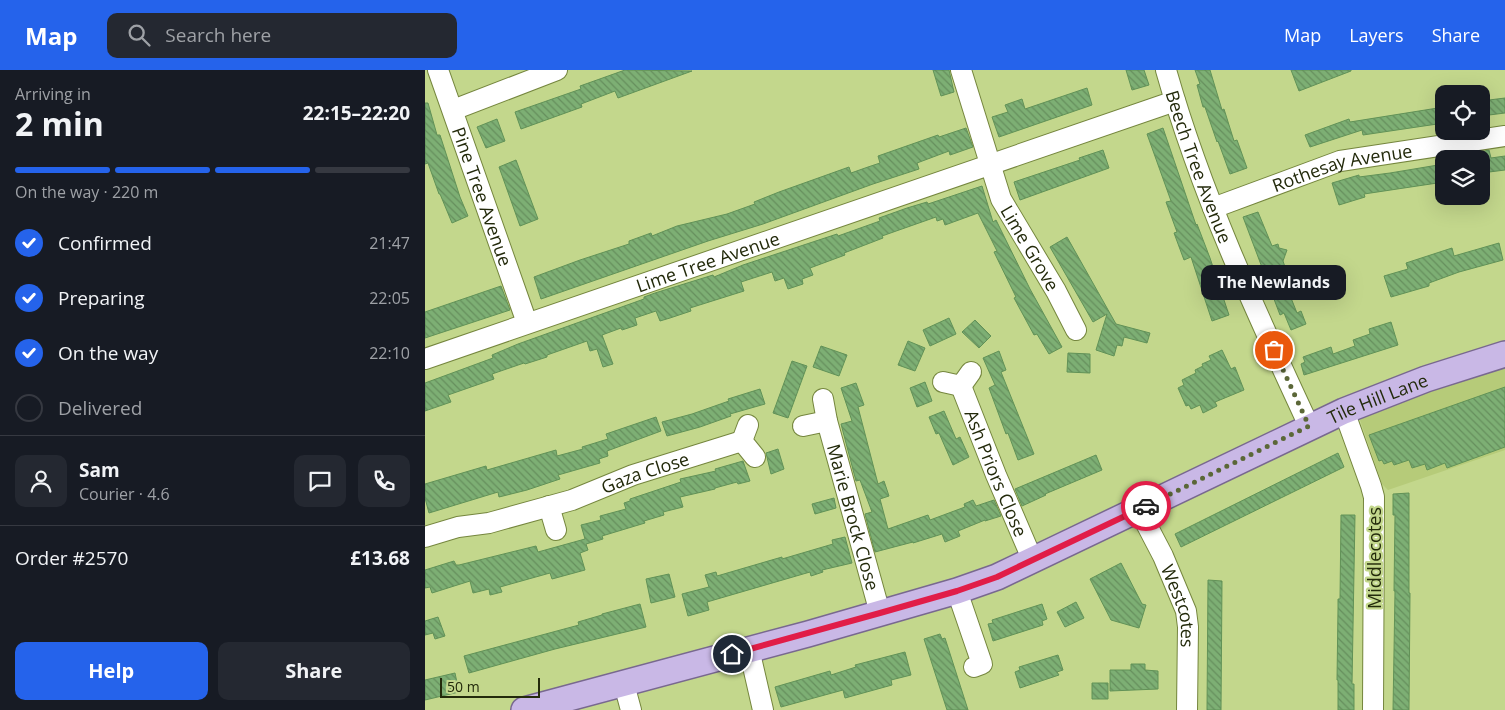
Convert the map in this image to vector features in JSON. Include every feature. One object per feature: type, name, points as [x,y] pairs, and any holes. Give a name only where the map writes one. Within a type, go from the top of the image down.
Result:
[{"type":"main road","name":"Tile Hill Lane","points":[[524,710],[749,650],[957,591],[997,577],[1139,510],[1309,426],[1434,377],[1505,354]]},
{"type":"street","name":"Pine Tree Avenue","points":[[438,70],[527,323]]},
{"type":"street","points":[[453,110],[557,70]]},
{"type":"street","points":[[961,70],[989,164]]},
{"type":"street","name":"Beech Tree Avenue","points":[[1167,70],[1175,102],[1237,269],[1309,426]]},
{"type":"street","name":"Lime Tree Avenue","points":[[425,358],[1175,102]]},
{"type":"street","name":"Rothesay Avenue","points":[[1213,208],[1340,161],[1505,136]]},
{"type":"street","name":"Lime Grove","points":[[989,164],[1001,199],[1056,291],[1076,330]]},
{"type":"street","name":"Ash Priors Close","points":[[959,380],[996,475],[1033,560]]},
{"type":"street","name":"Marie Brock Close","points":[[823,399],[827,421],[880,613]]},
{"type":"street","name":"Middlecotes","points":[[1344,411],[1371,486],[1374,502],[1373,710]]},
{"type":"street","name":"Marie Brock Close","points":[[803,426],[827,421]]},
{"type":"street","name":"Gaza Close","points":[[425,537],[458,527],[489,523],[572,500],[745,433],[755,457]]},
{"type":"street","points":[[549,506],[556,530]]},
{"type":"street","name":"Westcotes","points":[[1139,510],[1163,556],[1186,611],[1188,627],[1187,710]]},
{"type":"street","points":[[957,591],[982,664],[974,667]]},
{"type":"street","points":[[749,650],[763,710]]},
{"type":"street","points":[[624,684],[631,710]]},
{"type":"shaded area","points":[[1505,367],[1505,450],[1388,490],[1382,484],[1360,420],[1370,412],[1401,400]]},
{"type":"building","points":[[625,70],[692,71],[618,98],[615,91],[581,104],[582,107],[521,129],[515,112],[581,89],[580,86]]},
{"type":"building","points":[[933,70],[949,70],[954,92],[941,96]]},
{"type":"building","points":[[1126,70],[1144,70],[1149,85],[1132,90]]},
{"type":"building","points":[[1195,70],[1210,70],[1222,110],[1224,109],[1234,141],[1237,140],[1247,168],[1230,174],[1205,107],[1203,107],[1197,85],[1200,84]]},
{"type":"building","points":[[1291,70],[1351,70],[1351,71],[1299,91]]},
{"type":"building","points":[[1087,88],[1092,105],[999,137],[992,117],[1008,112],[1005,105],[1022,99],[1025,109]]},
{"type":"building","points":[[1505,98],[1505,113],[1490,115],[1490,100]]},
{"type":"building","points":[[425,103],[428,103],[437,135],[440,135],[468,216],[452,223],[428,163],[425,164]]},
{"type":"building","points":[[1435,108],[1435,124],[1363,135],[1362,130],[1310,147],[1305,135],[1349,119],[1350,122]]},
{"type":"building","points":[[497,119],[505,141],[486,148],[477,127]]},
{"type":"building","points":[[966,128],[973,147],[950,155],[949,151],[917,163],[919,169],[541,299],[534,277],[629,244],[629,241],[651,233],[652,236],[677,226],[727,214],[755,204],[754,202],[779,192],[849,167],[851,173],[880,163],[878,156],[938,135],[939,137]]},
{"type":"building","points":[[1163,128],[1229,315],[1212,321],[1191,257],[1184,260],[1174,233],[1177,232],[1166,202],[1171,201],[1147,134]]},
{"type":"building","points":[[1103,150],[1109,168],[1020,200],[1014,182],[1080,160],[1079,158]]},
{"type":"building","points":[[1490,154],[1491,158],[1505,156],[1505,170],[1490,172]]},
{"type":"building","points":[[516,160],[538,219],[520,226],[499,167]]},
{"type":"building","points":[[1435,166],[1435,183],[1364,194],[1365,197],[1339,205],[1332,183],[1359,175],[1359,177]]},
{"type":"building","points":[[982,186],[993,222],[996,220],[1030,289],[1062,347],[1049,354],[1037,334],[1034,335],[1014,298],[1016,297],[994,252],[997,251],[978,213],[945,225],[943,219],[937,221],[936,217],[882,236],[883,238],[844,253],[845,255],[810,268],[813,275],[802,279],[803,284],[788,289],[784,278],[775,281],[772,272],[741,282],[744,291],[690,308],[691,311],[660,321],[656,311],[635,318],[637,325],[622,330],[621,328],[602,335],[613,364],[603,367],[597,349],[590,351],[587,341],[547,355],[547,357],[492,374],[494,379],[448,395],[451,402],[425,411],[425,383],[493,358],[492,355],[518,344],[644,299],[644,297],[655,293],[713,275],[714,277],[743,265],[880,221],[879,218],[907,208],[927,202],[928,204]]},
{"type":"building","points":[[1258,212],[1272,246],[1278,244],[1279,248],[1287,250],[1283,261],[1285,267],[1283,268],[1292,292],[1289,293],[1297,313],[1301,311],[1306,324],[1291,330],[1284,313],[1280,315],[1243,217]]},
{"type":"building","points":[[1067,237],[1116,324],[1150,333],[1147,343],[1124,337],[1122,346],[1117,345],[1114,356],[1096,350],[1107,314],[1093,322],[1050,247]]},
{"type":"building","points":[[1499,243],[1503,260],[1459,272],[1429,283],[1429,286],[1391,297],[1384,276],[1408,269],[1406,263],[1452,248],[1454,256]]},
{"type":"building","points":[[501,286],[510,310],[425,338],[425,312]]},
{"type":"building","points":[[949,318],[956,334],[930,346],[923,330]]},
{"type":"building","points":[[975,320],[991,336],[979,348],[962,332]]},
{"type":"building","points":[[1391,322],[1398,345],[1304,375],[1301,364],[1305,362],[1303,357],[1331,347],[1333,354],[1355,346],[1353,340],[1370,334],[1369,329]]},
{"type":"building","points":[[908,341],[925,348],[915,371],[898,365]]},
{"type":"building","points":[[821,346],[847,355],[839,376],[813,367]]},
{"type":"building","points":[[1222,350],[1231,369],[1235,367],[1244,390],[1215,402],[1217,406],[1203,413],[1200,405],[1191,409],[1189,405],[1186,406],[1178,388],[1184,385],[1182,380],[1196,373],[1195,370],[1211,360],[1209,356]]},
{"type":"building","points":[[999,351],[1006,370],[1001,372],[1034,454],[1018,460],[989,388],[995,385],[983,358]]},
{"type":"building","points":[[1068,353],[1090,354],[1090,373],[1067,372]]},
{"type":"building","points":[[792,361],[807,366],[788,418],[773,413]]},
{"type":"building","points":[[925,382],[932,401],[917,407],[910,388]]},
{"type":"building","points":[[856,383],[864,405],[858,407],[878,484],[884,481],[889,496],[880,499],[888,529],[928,515],[930,520],[965,507],[964,504],[973,500],[976,506],[994,500],[1001,516],[958,531],[960,536],[945,542],[942,534],[875,552],[865,514],[872,512],[860,480],[856,481],[841,424],[852,421],[841,388]]},
{"type":"building","points":[[1505,387],[1505,447],[1447,468],[1445,463],[1427,470],[1425,464],[1412,468],[1409,460],[1394,465],[1392,461],[1384,464],[1382,460],[1379,461],[1369,435]]},
{"type":"building","points":[[760,389],[765,404],[730,414],[731,416],[700,427],[667,436],[662,422],[692,414],[729,401],[728,399]]},
{"type":"building","points":[[944,411],[956,439],[960,437],[969,457],[953,465],[939,433],[936,434],[929,417]]},
{"type":"building","points":[[656,417],[661,431],[607,451],[608,456],[599,459],[600,463],[558,475],[560,479],[527,490],[499,497],[498,492],[429,513],[425,498],[425,484],[486,466],[487,470],[556,450],[557,456],[583,449],[582,447],[608,439],[606,434]]},
{"type":"building","points":[[778,449],[784,469],[771,474],[766,453]]},
{"type":"building","points":[[1338,453],[1344,467],[1181,547],[1175,534]]},
{"type":"building","points":[[1096,455],[1102,470],[1045,494],[1022,506],[1015,489]]},
{"type":"building","points":[[743,461],[750,481],[738,484],[737,482],[680,497],[683,507],[663,512],[664,515],[644,521],[645,523],[602,536],[603,539],[586,544],[588,550],[580,553],[585,570],[552,579],[550,573],[500,587],[502,592],[490,595],[489,589],[473,593],[470,581],[432,593],[430,587],[425,588],[425,570],[454,561],[456,565],[459,565],[536,546],[538,552],[585,539],[581,525],[601,520],[600,516],[626,509],[624,503],[630,501],[630,499],[681,482],[680,479],[716,471],[715,469]]},
{"type":"building","points":[[1409,493],[1409,710],[1393,710],[1395,515],[1393,515],[1393,494]]},
{"type":"building","points":[[834,498],[836,508],[815,514],[812,504]]},
{"type":"building","points":[[1341,515],[1355,515],[1352,684],[1354,684],[1354,710],[1338,710],[1338,599],[1340,599]]},
{"type":"building","points":[[845,537],[852,563],[822,570],[823,572],[811,576],[810,572],[707,602],[709,610],[688,616],[682,594],[709,587],[705,575],[716,572],[717,576],[782,557],[782,559],[833,544],[832,540]]},
{"type":"building","points":[[1121,563],[1142,604],[1146,605],[1139,628],[1111,620],[1090,579]]},
{"type":"building","points":[[669,574],[675,597],[651,603],[646,579]]},
{"type":"building","points":[[1208,580],[1222,581],[1221,710],[1207,710]]},
{"type":"building","points":[[1076,602],[1084,618],[1065,627],[1057,612]]},
{"type":"building","points":[[640,604],[646,627],[555,649],[469,673],[464,656],[579,625],[578,622]]},
{"type":"building","points":[[1042,604],[1047,619],[1042,621],[1043,625],[993,641],[988,624],[993,623],[992,620]]},
{"type":"building","points":[[438,617],[445,636],[435,639],[433,633],[425,635],[425,621]]},
{"type":"building","points":[[940,634],[942,639],[945,638],[968,710],[947,710],[924,639]]},
{"type":"building","points":[[905,652],[911,675],[891,680],[892,685],[845,698],[843,690],[781,707],[775,687],[830,671],[831,675],[856,667],[855,665]]},
{"type":"building","points":[[1058,655],[1063,670],[1057,672],[1059,675],[1020,688],[1015,672],[1020,670],[1019,667]]},
{"type":"building","points":[[1131,664],[1145,664],[1145,670],[1158,671],[1158,689],[1110,691],[1110,670],[1131,670]]},
{"type":"building","points":[[455,673],[459,692],[425,700],[425,680]]},
{"type":"building","points":[[1092,683],[1108,683],[1108,699],[1092,699]]},
{"type":"way so far","points":[[1146,506],[1309,426],[1274,350]]},
{"type":"place","name":"The Newlands","points":[[1274,350]]},
{"type":"route","points":[[732,654],[957,591],[997,577],[1146,506]]}]
